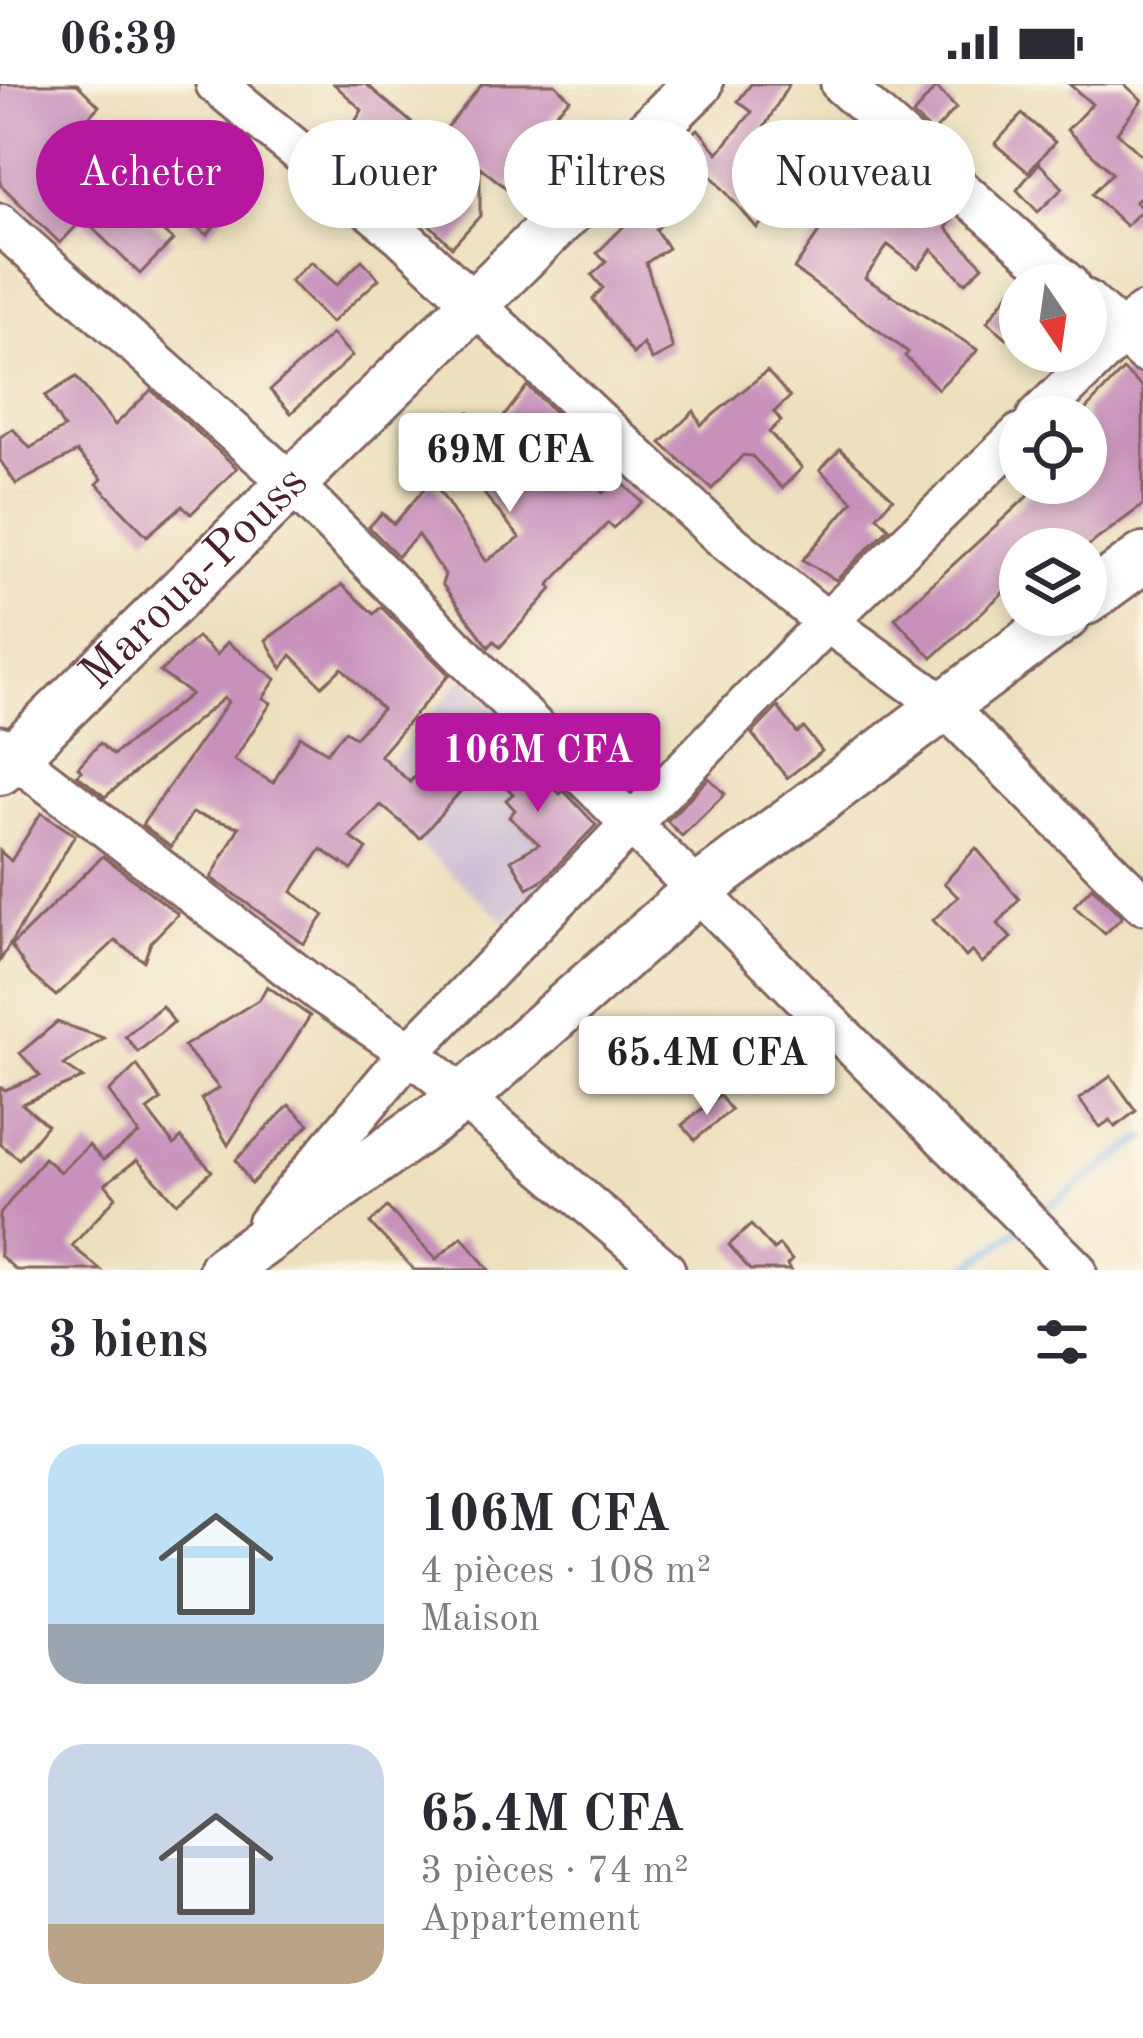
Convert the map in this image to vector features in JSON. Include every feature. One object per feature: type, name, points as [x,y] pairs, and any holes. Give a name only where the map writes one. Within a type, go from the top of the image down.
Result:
[{"type":"main road","name":"Maroua-Pouss","points":[[5,758],[292,484],[698,84]]},
{"type":"main road","points":[[1107,585],[1143,558]]},
{"type":"main road","points":[[235,1259],[461,1099],[698,890],[1038,636]]},
{"type":"street","points":[[216,84],[402,236],[720,535],[827,622],[944,706],[1143,904]]},
{"type":"street","points":[[841,84],[1045,264]]},
{"type":"street","points":[[0,224],[292,484],[1076,1270]]},
{"type":"street","points":[[1062,396],[1136,333],[1107,314]]},
{"type":"street","points":[[235,1259],[410,1052],[827,622],[999,454]]},
{"type":"street","points":[[5,758],[320,992],[410,1052],[665,1270]]},
{"type":"shaded area","points":[[463,677],[609,822],[505,922],[364,795]]},
{"type":"building","points":[[0,84],[77,84],[99,106],[85,120],[36,120],[36,219],[0,184]]},
{"type":"building","points":[[334,84],[366,84],[408,120],[356,120],[362,110]]},
{"type":"building","points":[[482,84],[555,84],[570,99],[548,120],[504,120],[504,186],[480,167],[480,120],[453,120]]},
{"type":"building","points":[[751,84],[789,84],[768,120],[745,120],[752,112],[738,101]]},
{"type":"building","points":[[1069,84],[1124,84],[1142,100],[1117,132],[1143,157],[1143,194],[1135,202],[1143,209],[1126,226],[1092,194],[1112,173],[1067,130],[1092,104]]},
{"type":"building","points":[[936,87],[956,108],[945,120],[919,120],[913,115]]},
{"type":"building","points":[[1022,114],[1055,142],[1028,172],[995,144]]},
{"type":"building","points":[[732,136],[732,199],[708,172],[708,141],[718,153]]},
{"type":"building","points":[[1039,163],[1063,188],[1038,212],[1017,190]]},
{"type":"building","points":[[45,228],[74,228],[60,243]]},
{"type":"building","points":[[92,228],[159,228],[173,240],[140,274]]},
{"type":"building","points":[[433,228],[469,228],[452,247]]},
{"type":"building","points":[[622,228],[658,228],[668,248],[646,263],[673,349],[652,360],[643,344],[633,354],[593,299],[603,288],[592,275],[606,262],[597,253]]},
{"type":"building","points":[[822,228],[946,228],[983,266],[965,283],[932,249],[918,268],[888,245],[865,278],[978,350],[938,389],[905,356],[908,352],[794,269]]},
{"type":"building","points":[[362,260],[379,279],[331,323],[290,281],[311,262],[337,285]]},
{"type":"building","points":[[999,306],[999,332],[987,322]]},
{"type":"building","points":[[332,334],[352,356],[291,413],[270,390]]},
{"type":"building","points":[[1123,370],[1143,388],[1143,505],[1107,532],[1107,528],[999,528],[999,596],[932,658],[895,618],[1019,504],[1107,504],[1107,396],[1098,396]]},
{"type":"building","points":[[767,371],[790,397],[774,412],[781,421],[769,432],[802,468],[782,488],[752,456],[743,455],[712,489],[661,443],[694,411],[701,425]]},
{"type":"building","points":[[76,377],[115,425],[151,390],[237,468],[191,514],[182,506],[147,536],[97,484],[102,479],[77,452],[16,484],[0,460],[0,437],[13,429],[30,448],[64,428],[45,396]]},
{"type":"building","points":[[527,386],[565,422],[552,438],[603,493],[618,479],[642,502],[613,528],[608,523],[549,585],[552,589],[500,647],[494,641],[489,647],[442,584],[445,575],[418,535],[398,556],[369,527],[382,513],[394,524],[432,480],[486,561],[520,538],[433,431],[448,412],[460,422],[468,412],[493,431]]},
{"type":"building","points":[[840,449],[893,498],[877,516],[889,528],[836,580],[803,560],[853,501],[820,470]]},
{"type":"building","points":[[342,585],[374,614],[381,607],[449,675],[380,755],[410,782],[437,750],[471,779],[420,838],[381,805],[350,837],[367,849],[352,870],[321,849],[292,892],[324,915],[304,944],[211,878],[239,827],[192,813],[171,847],[142,825],[228,702],[224,698],[105,797],[77,775],[82,771],[78,767],[100,743],[113,755],[191,694],[160,672],[197,637],[217,655],[227,642],[276,679],[263,698],[271,703],[234,760],[273,783],[300,736],[327,752],[345,731],[355,737],[382,709],[342,668],[322,686],[291,655],[282,669],[266,640]]},
{"type":"building","points":[[778,707],[797,733],[804,728],[822,751],[787,778],[752,734]]},
{"type":"building","points":[[500,740],[526,768],[530,764],[560,794],[564,791],[596,825],[545,878],[528,888],[511,860],[539,844],[509,817],[515,810],[506,800],[513,794],[480,759]]},
{"type":"building","points":[[709,778],[725,794],[682,836],[667,821]]},
{"type":"building","points":[[41,813],[75,835],[0,961],[0,851],[11,861]]},
{"type":"building","points":[[976,848],[1019,899],[998,924],[1011,938],[982,963],[972,951],[966,957],[933,920],[958,897],[944,883]]},
{"type":"building","points":[[103,856],[178,914],[151,942],[144,961],[115,941],[56,996],[31,975],[11,946]]},
{"type":"building","points":[[1092,887],[1122,917],[1105,934],[1074,906]]},
{"type":"building","points":[[267,986],[310,1016],[228,1145],[201,1099],[219,1088],[184,1046],[260,999]]},
{"type":"building","points":[[162,1006],[174,1022],[138,1052],[125,1036]]},
{"type":"building","points":[[57,1022],[104,1038],[64,1065],[83,1078],[22,1104],[47,1125],[19,1159],[0,1144],[0,1087],[5,1090],[40,1076],[20,1053]]},
{"type":"building","points":[[726,1024],[770,1070],[752,1087],[708,1041]]},
{"type":"building","points":[[137,1065],[161,1100],[147,1110],[174,1145],[181,1138],[212,1171],[177,1203],[137,1160],[105,1184],[116,1197],[72,1246],[101,1270],[16,1270],[0,1255],[0,1214],[44,1158],[60,1172],[89,1145],[103,1160],[139,1134],[109,1092]]},
{"type":"building","points":[[1111,1076],[1136,1111],[1115,1127],[1110,1120],[1100,1127],[1079,1099]]},
{"type":"building","points":[[719,1095],[731,1110],[695,1140],[682,1125]]},
{"type":"building","points":[[289,1105],[309,1124],[251,1184],[236,1160]]},
{"type":"building","points":[[387,1207],[436,1259],[462,1237],[489,1270],[414,1270],[370,1223]]},
{"type":"building","points":[[751,1225],[774,1250],[779,1245],[792,1260],[787,1265],[791,1270],[750,1270],[729,1245]]},
{"type":"waterway","points":[[1037,1215],[1143,1139]]},
{"type":"waterway","points":[[965,1270],[1020,1228]]}]
